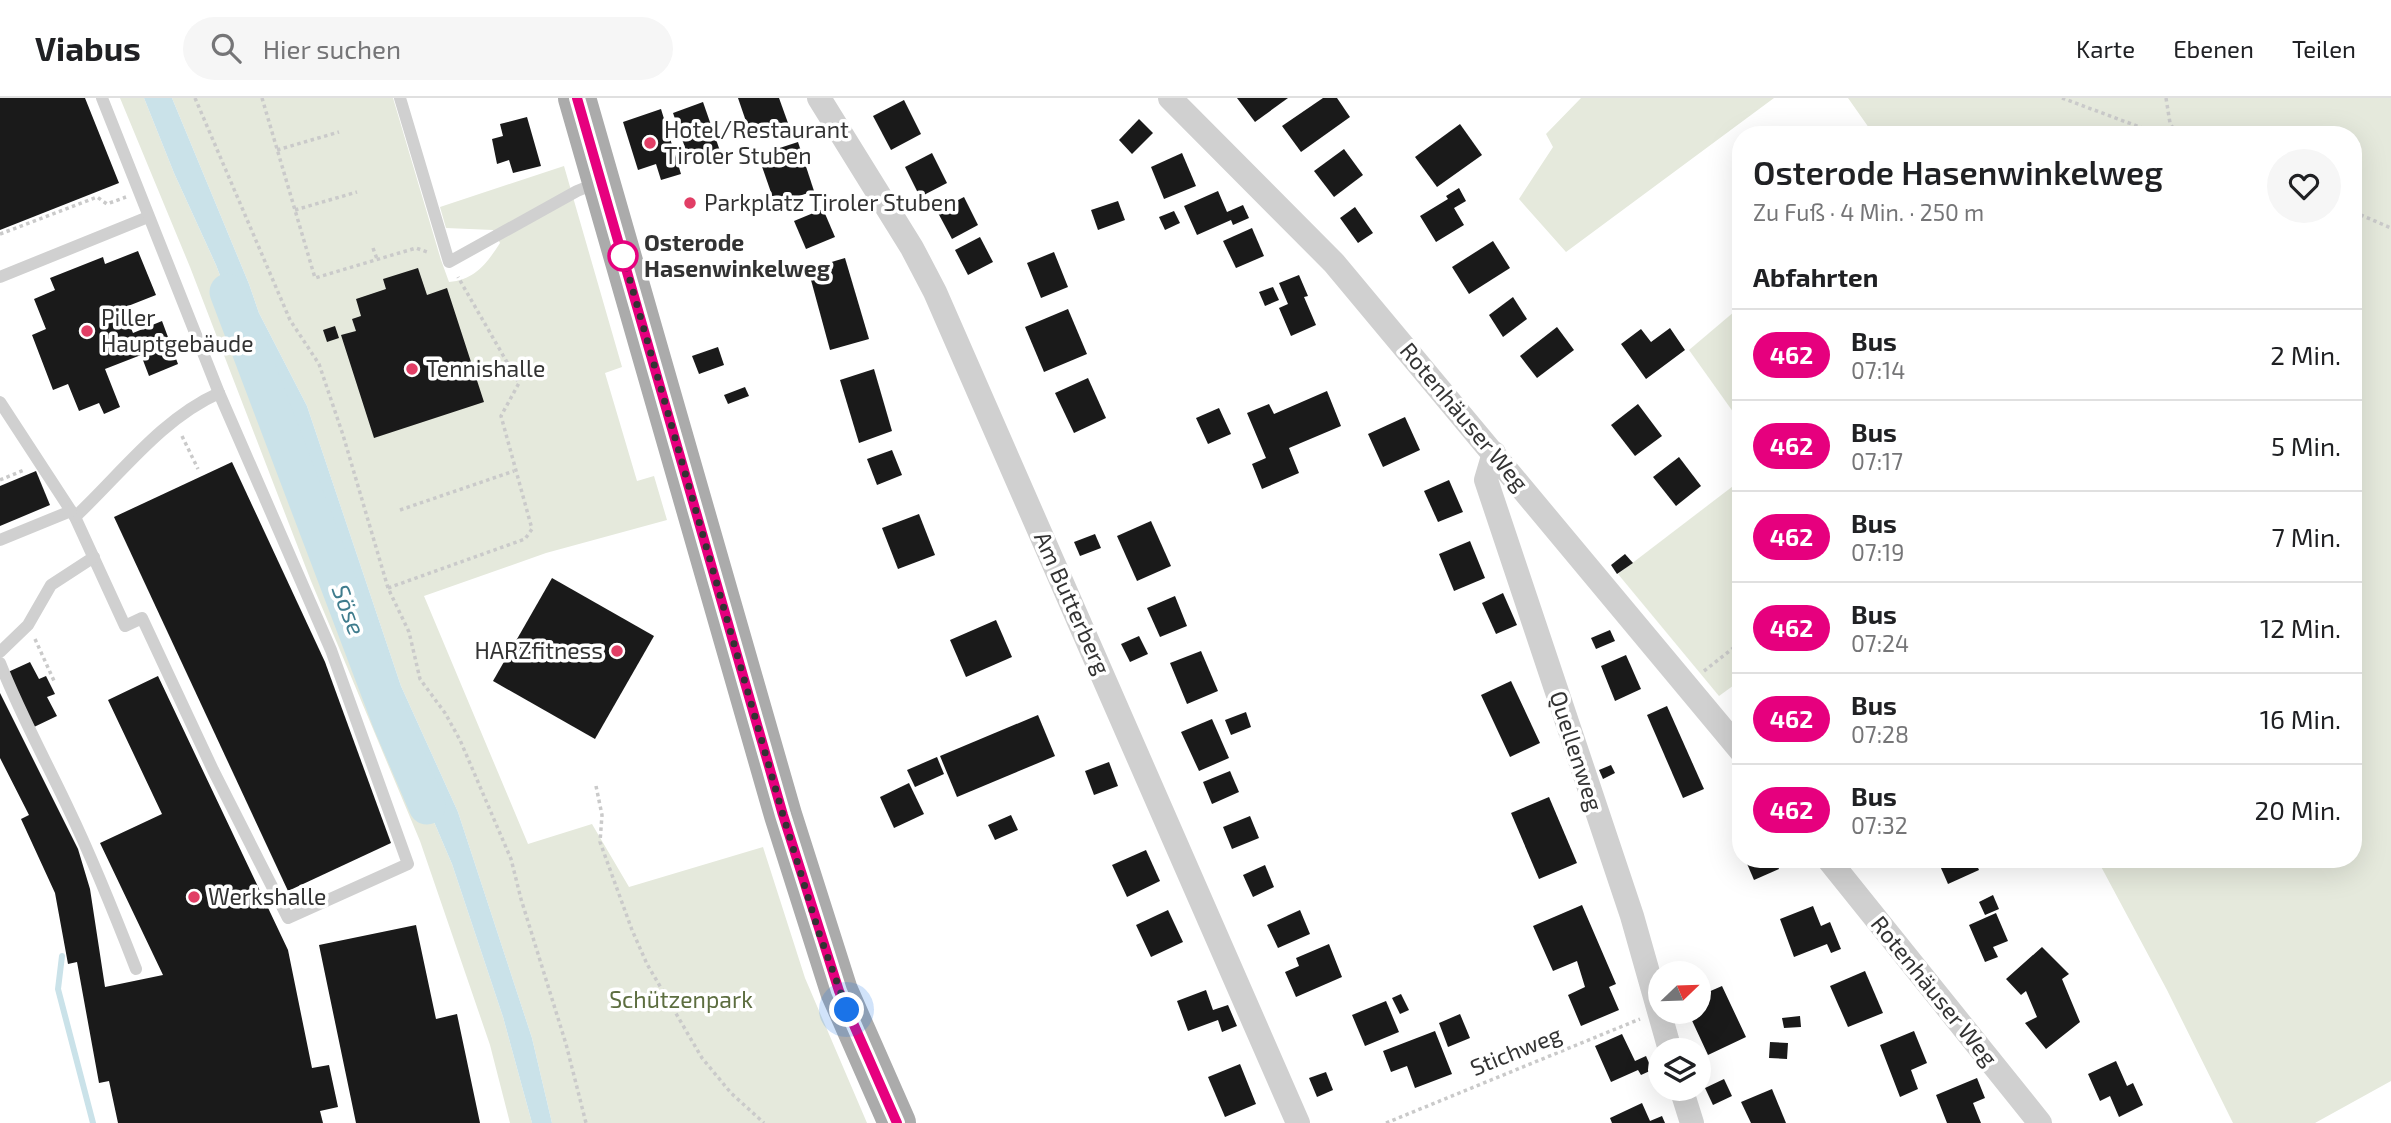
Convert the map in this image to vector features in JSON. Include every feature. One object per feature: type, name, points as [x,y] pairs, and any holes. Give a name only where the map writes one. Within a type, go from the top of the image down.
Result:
[{"type":"main road","points":[[577,98],[819,933],[839,991],[897,1123]]},
{"type":"street","name":"Am Butterberg","points":[[819,98],[912,248],[936,292],[1298,1123]]},
{"type":"street","name":"Rotenhäuser Weg","points":[[1170,98],[1334,263],[1732,740]]},
{"type":"street","name":"Quellenweg","points":[[1494,453],[1486,481],[1648,970]]},
{"type":"street","name":"Rotenhäuser Weg","points":[[1835,868],[2040,1123]]},
{"type":"street","points":[[1685,1101],[1692,1123]]},
{"type":"lane","points":[[0,402],[73,514],[125,626],[142,618],[213,770],[288,918],[408,864],[331,650],[219,393],[102,98]]},
{"type":"lane","points":[[400,98],[449,262],[577,191],[601,182]]},
{"type":"lane","points":[[0,277],[148,217]]},
{"type":"lane","points":[[0,540],[73,514],[173,419],[195,403],[219,393]]},
{"type":"lane","points":[[0,652],[28,625],[51,585],[94,557]]},
{"type":"lane","points":[[0,663],[18,710],[69,809],[103,883],[136,969]]},
{"type":"path","points":[[195,98],[290,320],[319,363],[388,588],[409,632],[420,679],[445,713],[460,740],[511,859],[566,1044],[586,1123]]},
{"type":"path","points":[[262,98],[315,278],[416,248],[430,254],[439,265],[449,262],[520,383],[501,416],[514,471],[532,528],[525,539],[388,588]]},
{"type":"path","points":[[2062,98],[2137,126]]},
{"type":"path","points":[[2166,98],[2171,126]]},
{"type":"path","points":[[277,150],[339,132]]},
{"type":"path","points":[[0,234],[97,197],[107,204],[138,192]]},
{"type":"path","points":[[295,210],[356,192]]},
{"type":"path","points":[[2362,215],[2391,228]]},
{"type":"path","points":[[373,248],[377,259]]},
{"type":"path","points":[[173,419],[198,469]]},
{"type":"path","points":[[0,480],[40,463]]},
{"type":"path","points":[[400,510],[514,471]]},
{"type":"path","points":[[28,625],[55,683]]},
{"type":"path","points":[[1687,684],[1732,649]]},
{"type":"path","points":[[596,786],[602,815],[600,842],[647,964],[702,1058],[731,1093],[764,1123]]},
{"type":"path","name":"Stichweg","points":[[1386,1123],[1648,1016]]},
{"type":"green space","points":[[120,98],[144,98],[174,173],[216,265],[396,733],[452,864],[503,1017],[532,1123],[510,1123],[490,1045],[420,841],[311,581],[190,267]]},
{"type":"green space","name":"Schützenpark","points":[[172,98],[393,98],[449,282],[473,274],[485,264],[500,243],[493,230],[446,228],[440,207],[564,166],[622,367],[605,373],[637,481],[654,476],[667,520],[546,553],[424,596],[528,844],[592,824],[629,887],[763,847],[805,978],[867,1123],[552,1123],[532,1038],[458,812],[401,686],[307,406],[259,313]]},
{"type":"green space","points":[[1581,98],[1774,98],[1736,126],[1732,126],[1732,129],[1566,252],[1519,199],[1553,147],[1546,134]]},
{"type":"green space","points":[[1848,98],[2391,98],[2391,1081],[2315,1123],[2233,1123],[2167,990],[2102,868],[2362,868],[2362,126],[1868,126]]},
{"type":"green space","points":[[1732,314],[1732,410],[1689,350]]},
{"type":"green space","points":[[1732,487],[1732,687],[1719,696],[1618,574]]},
{"type":"water","points":[[144,98],[172,98],[259,313],[307,406],[401,686],[458,812],[532,1038],[552,1123],[532,1123],[503,1017],[452,864],[396,733],[216,265],[174,173]]},
{"type":"building","points":[[0,98],[85,98],[119,183],[0,230]]},
{"type":"building","points":[[738,98],[779,98],[788,123],[751,136]]},
{"type":"building","points":[[1237,98],[1288,98],[1255,122]]},
{"type":"building","points":[[1323,98],[1337,98],[1350,117],[1301,152],[1282,126]]},
{"type":"building","points":[[904,100],[921,134],[891,150],[873,116]]},
{"type":"building","points":[[703,102],[720,151],[690,162],[673,113]]},
{"type":"building","name":"Hotel/Restaurant Tiroler Stuben","points":[[661,109],[681,174],[661,180],[656,164],[638,170],[623,122]]},
{"type":"building","points":[[527,117],[541,166],[513,173],[509,160],[497,164],[492,139],[503,136],[500,124]]},
{"type":"building","points":[[1139,119],[1153,133],[1132,154],[1119,140]]},
{"type":"building","points":[[1460,124],[1482,155],[1437,187],[1415,157]]},
{"type":"building","points":[[798,142],[814,191],[775,204],[758,155]]},
{"type":"building","points":[[1344,149],[1363,175],[1334,197],[1314,171]]},
{"type":"building","points":[[932,153],[947,183],[920,197],[905,167]]},
{"type":"building","points":[[1182,153],[1196,186],[1164,199],[1151,167]]},
{"type":"building","points":[[1459,188],[1466,201],[1454,208],[1464,225],[1436,242],[1420,216],[1448,199],[1446,196]]},
{"type":"building","points":[[1218,191],[1227,212],[1243,205],[1249,218],[1233,225],[1231,220],[1197,235],[1184,206]]},
{"type":"building","points":[[964,197],[978,225],[952,239],[937,211]]},
{"type":"building","points":[[1118,201],[1125,220],[1098,230],[1091,210]]},
{"type":"building","points":[[1355,207],[1373,233],[1358,243],[1340,218]]},
{"type":"building","points":[[823,209],[835,237],[806,249],[794,221]]},
{"type":"building","points":[[1174,211],[1180,223],[1165,230],[1159,217]]},
{"type":"building","points":[[1252,228],[1264,256],[1236,268],[1223,241]]},
{"type":"building","points":[[980,237],[993,262],[968,275],[955,250]]},
{"type":"building","points":[[1493,241],[1510,268],[1469,294],[1452,267]]},
{"type":"building","name":"Piller Hauptgebäude","points":[[138,251],[156,295],[123,308],[133,333],[162,321],[178,364],[149,376],[141,355],[105,369],[120,407],[104,414],[99,403],[79,411],[68,384],[53,390],[32,335],[46,329],[34,299],[55,290],[50,278],[103,257],[105,264]]},
{"type":"building","points":[[1054,252],[1068,287],[1041,298],[1027,263]]},
{"type":"building","points":[[845,258],[869,339],[830,350],[808,269]]},
{"type":"building","name":"Tennishalle","points":[[418,268],[427,295],[447,288],[484,402],[374,438],[341,335],[356,331],[352,319],[361,316],[356,299],[386,289],[383,279]]},
{"type":"building","points":[[1299,275],[1308,296],[1304,297],[1316,325],[1291,336],[1279,308],[1288,304],[1279,283]]},
{"type":"building","points":[[1273,287],[1279,300],[1265,306],[1259,292]]},
{"type":"building","points":[[1513,297],[1527,319],[1503,337],[1489,315]]},
{"type":"building","points":[[1068,309],[1087,354],[1044,372],[1025,327]]},
{"type":"building","points":[[335,326],[339,338],[327,342],[323,330]]},
{"type":"building","points":[[1557,327],[1574,350],[1537,378],[1520,356]]},
{"type":"building","points":[[1670,328],[1685,350],[1646,379],[1621,344],[1641,329],[1651,342]]},
{"type":"building","points":[[718,347],[724,365],[699,374],[692,356]]},
{"type":"building","points":[[874,369],[892,431],[859,443],[840,380]]},
{"type":"building","points":[[1088,378],[1106,418],[1074,433],[1055,393]]},
{"type":"building","points":[[745,387],[749,396],[728,404],[724,395]]},
{"type":"building","points":[[1327,391],[1341,426],[1289,448],[1299,473],[1262,489],[1252,464],[1266,458],[1247,413],[1269,404],[1274,414]]},
{"type":"building","points":[[1638,404],[1662,436],[1635,456],[1611,425]]},
{"type":"building","points":[[1219,408],[1231,434],[1208,444],[1196,418]]},
{"type":"building","points":[[1405,417],[1420,450],[1383,467],[1368,434]]},
{"type":"building","points":[[892,450],[902,475],[877,485],[867,459]]},
{"type":"building","points":[[1679,457],[1701,486],[1676,506],[1653,477]]},
{"type":"building","points":[[232,462],[325,662],[391,843],[288,891],[114,517]]},
{"type":"building","points":[[36,471],[50,505],[0,526],[0,486]]},
{"type":"building","points":[[1449,480],[1463,512],[1438,522],[1424,491]]},
{"type":"building","points":[[919,514],[935,555],[898,569],[882,528]]},
{"type":"building","points":[[1151,521],[1171,566],[1137,581],[1117,536]]},
{"type":"building","points":[[1095,534],[1101,548],[1080,556],[1074,542]]},
{"type":"building","points":[[1470,541],[1485,578],[1454,591],[1439,554]]},
{"type":"building","points":[[1625,554],[1633,563],[1617,574],[1611,565]]},
{"type":"building","points":[[552,578],[654,636],[595,739],[493,681]]},
{"type":"building","points":[[1503,593],[1517,625],[1496,634],[1482,603]]},
{"type":"building","points":[[1175,596],[1187,626],[1160,637],[1147,608]]},
{"type":"building","points":[[996,620],[1012,657],[966,677],[950,640]]},
{"type":"building","points":[[1610,630],[1615,641],[1596,649],[1591,638]]},
{"type":"building","points":[[1139,636],[1148,654],[1130,662],[1121,644]]},
{"type":"building","points":[[1201,651],[1218,691],[1187,704],[1170,663]]},
{"type":"building","points":[[1626,655],[1641,689],[1615,701],[1601,666]]},
{"type":"building","points":[[30,662],[39,679],[46,676],[55,694],[47,697],[57,716],[34,727],[8,672]]},
{"type":"building","name":"Werkshalle","points":[[158,676],[288,950],[312,1068],[329,1065],[338,1107],[320,1111],[323,1123],[118,1123],[109,1081],[99,1083],[77,962],[68,964],[55,893],[21,819],[29,815],[0,758],[0,693],[78,849],[90,889],[105,987],[163,975],[100,843],[162,814],[108,700]]},
{"type":"building","points":[[1511,681],[1540,743],[1510,757],[1481,695]]},
{"type":"building","points":[[1667,706],[1704,789],[1683,798],[1647,715]]},
{"type":"building","points":[[1246,712],[1251,727],[1231,735],[1225,720]]},
{"type":"building","points":[[1038,715],[1055,756],[957,797],[940,756]]},
{"type":"building","points":[[1212,719],[1229,758],[1199,771],[1181,732]]},
{"type":"building","points":[[937,757],[944,774],[915,787],[907,770]]},
{"type":"building","points":[[1109,762],[1118,786],[1094,795],[1085,771]]},
{"type":"building","points":[[1611,765],[1615,773],[1603,779],[1599,770]]},
{"type":"building","points":[[1230,771],[1239,792],[1212,804],[1203,782]]},
{"type":"building","points":[[909,783],[924,814],[894,828],[880,797]]},
{"type":"building","points":[[1549,797],[1577,863],[1539,879],[1511,813]]},
{"type":"building","points":[[1011,815],[1018,830],[995,840],[988,825]]},
{"type":"building","points":[[1250,816],[1259,838],[1232,849],[1223,827]]},
{"type":"building","points":[[1146,850],[1160,881],[1127,897],[1112,865]]},
{"type":"building","points":[[1265,865],[1274,887],[1253,897],[1243,875]]},
{"type":"building","points":[[1749,868],[1779,868],[1779,869],[1754,880]]},
{"type":"building","points":[[1941,868],[1978,868],[1979,870],[1948,884]]},
{"type":"building","points":[[1993,895],[1999,909],[1985,915],[1979,902]]},
{"type":"building","points":[[1582,905],[1616,984],[1609,987],[1619,1010],[1581,1026],[1568,995],[1585,987],[1577,961],[1553,971],[1533,926]]},
{"type":"building","points":[[1813,906],[1821,926],[1830,922],[1841,949],[1831,953],[1827,944],[1794,957],[1780,919]]},
{"type":"building","points":[[1168,910],[1183,942],[1151,957],[1136,925]]},
{"type":"building","points":[[1300,910],[1310,934],[1278,948],[1267,925]]},
{"type":"building","points":[[1996,913],[2008,941],[1993,947],[1998,957],[1985,962],[1969,925]]},
{"type":"building","name":"Werkshalle","points":[[416,925],[436,1019],[457,1014],[480,1123],[356,1123],[319,945]]},
{"type":"building","points":[[1329,944],[1342,977],[1296,997],[1285,972],[1299,966],[1296,958]]},
{"type":"building","points":[[2042,947],[2069,974],[2062,979],[2080,1022],[2046,1049],[2025,1023],[2037,1017],[2026,991],[2021,995],[2006,979]]},
{"type":"building","points":[[1865,971],[1883,1013],[1848,1027],[1830,986]]},
{"type":"building","points":[[1722,986],[1746,1037],[1711,1054],[1711,1038],[1700,1038],[1694,1024],[1712,1024],[1712,990]]},
{"type":"building","points":[[1206,990],[1213,1010],[1228,1005],[1237,1026],[1222,1032],[1218,1020],[1188,1031],[1177,1001]]},
{"type":"building","points":[[1401,994],[1409,1010],[1400,1014],[1392,998]]},
{"type":"building","points":[[1386,1001],[1399,1032],[1365,1046],[1352,1015]]},
{"type":"building","points":[[1460,1014],[1470,1038],[1448,1047],[1439,1023]]},
{"type":"building","points":[[1800,1016],[1801,1027],[1784,1028],[1782,1018]]},
{"type":"building","points":[[1435,1031],[1452,1074],[1415,1088],[1407,1066],[1391,1072],[1383,1051]]},
{"type":"building","points":[[1914,1031],[1927,1063],[1911,1070],[1918,1089],[1900,1097],[1880,1045]]},
{"type":"building","points":[[1622,1034],[1635,1061],[1646,1056],[1648,1072],[1641,1075],[1638,1070],[1611,1082],[1595,1046]]},
{"type":"building","points":[[1770,1042],[1788,1043],[1787,1059],[1769,1058]]},
{"type":"building","points":[[2116,1061],[2127,1086],[2133,1083],[2143,1105],[2119,1117],[2110,1096],[2100,1101],[2088,1074]]},
{"type":"building","points":[[1240,1064],[1256,1104],[1225,1117],[1208,1077]]},
{"type":"building","points":[[1326,1072],[1333,1090],[1317,1097],[1309,1078]]},
{"type":"building","points":[[1977,1078],[1985,1098],[1973,1103],[1981,1123],[1947,1123],[1936,1095]]},
{"type":"building","points":[[1724,1079],[1732,1096],[1713,1105],[1711,1085]]},
{"type":"building","points":[[1772,1089],[1786,1123],[1751,1123],[1741,1102]]},
{"type":"building","points":[[1642,1103],[1650,1121],[1662,1116],[1665,1123],[1612,1123],[1610,1118]]},
{"type":"waterway","name":"Söse","points":[[228,292],[391,722],[427,806]]},
{"type":"waterway","points":[[62,956],[58,989],[93,1123]]},
{"type":"bus line","name":"462","points":[[577,98],[819,933],[839,991],[897,1123]]},
{"type":"place","name":"Hotel/Restaurant Tiroler Stuben","points":[[650,143]]},
{"type":"place","name":"Parkplatz Tiroler Stuben","points":[[690,203]]},
{"type":"place","name":"Osterode Hasenwinkelweg","points":[[623,256]]},
{"type":"place","name":"Piller Hauptgebäude","points":[[87,331]]},
{"type":"place","name":"Tennishalle","points":[[412,369]]},
{"type":"place","name":"HARZfitness","points":[[617,651]]},
{"type":"place","name":"Werkshalle","points":[[194,897]]},
{"type":"route","points":[[623,256],[783,815],[819,933],[847,1010]]}]
